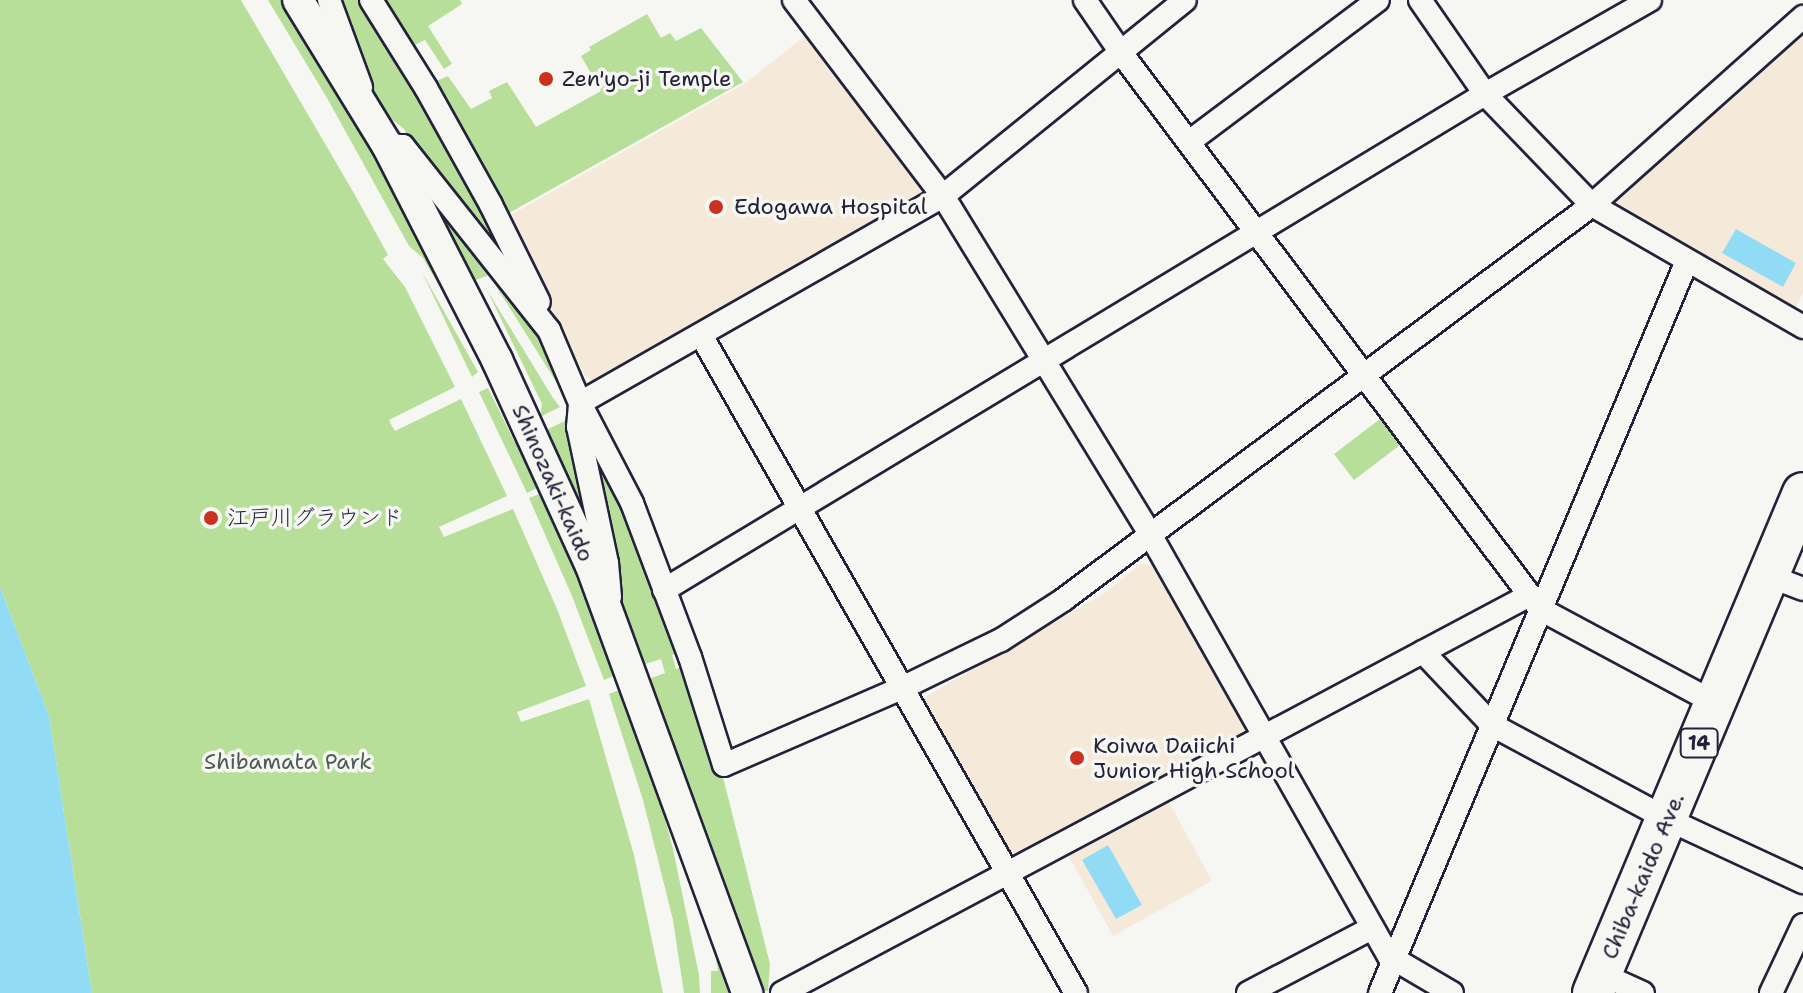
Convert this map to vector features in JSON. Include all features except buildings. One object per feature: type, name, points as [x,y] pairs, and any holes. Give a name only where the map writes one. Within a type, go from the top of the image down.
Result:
[{"type":"highway","name":"Chiba-kaido Ave.","points":[[1597,983],[1715,703],[1786,583],[1803,493]]},
{"type":"main road","name":"Shinozaki-kaido","points":[[298,0],[387,145],[497,360],[591,566],[747,993]]},
{"type":"street","points":[[329,0],[370,115]]},
{"type":"street","points":[[371,0],[426,88],[491,205],[580,403],[632,503],[724,765],[902,688],[1001,640],[1151,536],[1592,205],[1803,17]]},
{"type":"street","points":[[794,0],[943,196],[1151,536],[1372,928],[1394,961],[1452,993]]},
{"type":"street","points":[[1085,0],[1122,54],[1535,602],[1715,703]]},
{"type":"street","points":[[612,622],[607,563],[577,418],[580,403],[943,196],[1185,0]]},
{"type":"street","points":[[1189,142],[1378,0]]},
{"type":"street","points":[[1420,0],[1485,94],[1592,205],[1803,327]]},
{"type":"street","points":[[664,590],[800,511],[1485,94],[1650,0]]},
{"type":"street","points":[[387,145],[403,146],[549,330]]},
{"type":"street","points":[[1380,993],[1492,725],[1535,602],[1687,261]]},
{"type":"street","points":[[701,335],[1076,993]]},
{"type":"street","points":[[782,993],[1423,652],[1535,602]]},
{"type":"street","points":[[1423,652],[1492,725],[1667,819],[1803,882]]},
{"type":"street","points":[[1771,993],[1803,925]]},
{"type":"street","points":[[1248,993],[1372,928]]},
{"type":"street","points":[[1597,983],[1643,993]]},
{"type":"shaded area","points":[[1803,28],[1803,293],[1793,313],[1612,210],[1610,202]]},
{"type":"shaded area","name":"Edogawa Hospital","points":[[810,32],[927,185],[925,196],[592,381],[585,376],[507,217],[744,84]]},
{"type":"shaded area","name":"Koiwa Daiichi Junior High School","points":[[1140,564],[1154,565],[1246,726],[1242,736],[1157,780],[1212,881],[1113,936],[1057,835],[1016,856],[1002,845],[923,698],[1102,595]]},
{"type":"green space","name":"Shibamata Park","points":[[0,0],[241,0],[355,195],[388,255],[383,259],[405,287],[455,387],[389,420],[392,426],[395,431],[461,399],[507,496],[439,527],[444,537],[513,509],[557,609],[586,686],[517,712],[521,722],[589,699],[634,855],[663,993],[92,993],[49,716],[0,587]]},
{"type":"green space","points":[[268,0],[286,0],[381,163],[475,347],[423,258],[409,246],[327,98]]},
{"type":"green space","points":[[334,0],[365,0],[530,296],[421,161],[404,129],[377,107]]},
{"type":"green space","points":[[384,0],[460,0],[462,4],[428,26],[452,64],[444,69],[425,40],[415,45]]},
{"type":"green space","points":[[647,14],[661,38],[670,33],[676,41],[701,28],[743,82],[507,214],[434,82],[448,76],[471,109],[492,98],[489,91],[507,82],[536,127],[601,91],[581,56],[591,50],[589,47]]},
{"type":"green space","points":[[408,165],[546,338],[565,396],[489,275],[473,281]]},
{"type":"green space","points":[[422,272],[478,372],[472,377]]},
{"type":"green space","points":[[487,290],[560,407],[540,417],[542,404]]},
{"type":"green space","points":[[488,388],[515,443],[521,444],[539,487],[527,493],[479,392]]},
{"type":"green space","points":[[1384,416],[1404,442],[1354,480],[1334,454]]},
{"type":"green space","points":[[569,419],[596,545],[546,430]]},
{"type":"green space","points":[[583,430],[607,469],[680,652],[672,655],[676,669],[685,666],[724,781],[770,964],[768,991],[759,989],[643,681],[665,673],[661,659],[639,666],[627,634]]},
{"type":"green space","points":[[542,493],[567,542],[618,674],[604,680],[572,596],[529,498]]},
{"type":"green space","points":[[622,689],[652,770],[673,849],[700,993],[684,993],[673,920],[643,800],[609,694]]},
{"type":"green space","points":[[720,955],[733,983],[728,993],[711,993],[711,971],[718,971],[716,960]]},
{"type":"water","points":[[1736,229],[1796,263],[1783,287],[1722,253]]},
{"type":"water","points":[[0,587],[49,716],[92,993],[0,993]]},
{"type":"water","points":[[1108,845],[1142,905],[1116,919],[1082,860]]},
{"type":"place","name":"Zen'yo-ji Temple","points":[[546,79]]},
{"type":"place","name":"Edogawa Hospital","points":[[716,207]]},
{"type":"place","name":"江戸川グラウンド","points":[[211,518]]},
{"type":"place","name":"Koiwa Daiichi Junior High School","points":[[1077,758]]}]
